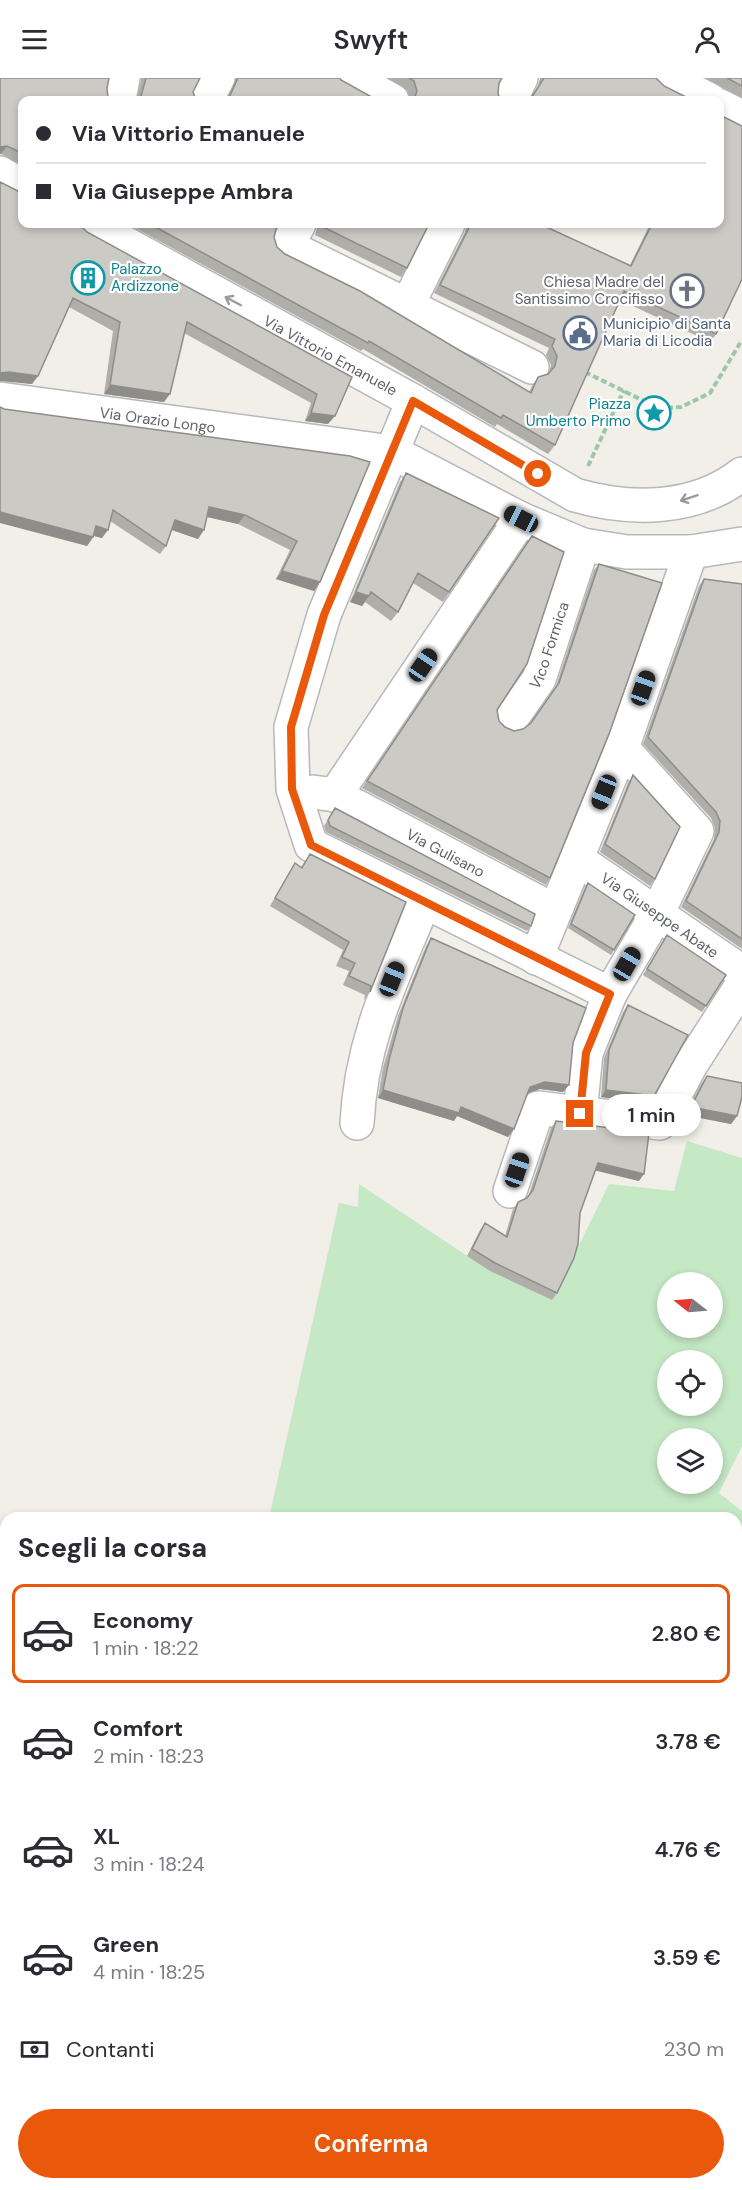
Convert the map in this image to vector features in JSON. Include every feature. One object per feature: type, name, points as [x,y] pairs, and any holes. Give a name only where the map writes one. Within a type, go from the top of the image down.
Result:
[{"type":"street","points":[[120,96],[123,78]]},
{"type":"street","points":[[208,96],[218,78]]},
{"type":"street","points":[[512,96],[521,78]]},
{"type":"street","points":[[666,78],[702,96]]},
{"type":"street","points":[[724,108],[742,117]]},
{"type":"street","points":[[0,173],[18,184]]},
{"type":"street","name":"Via Vittorio Emanuele","points":[[101,228],[413,401],[575,495],[600,502],[636,507],[669,505],[703,494],[742,474]]},
{"type":"street","points":[[411,298],[446,228]]},
{"type":"street","points":[[293,235],[411,298],[532,367]]},
{"type":"street","name":"Via Orazio Longo","points":[[0,399],[315,441],[387,465],[515,527],[580,555],[691,552],[742,544]]},
{"type":"street","points":[[413,401],[324,615],[291,727],[292,789],[311,845],[532,956],[608,999]]},
{"type":"street","points":[[335,795],[515,527]]},
{"type":"street","points":[[532,956],[554,915],[622,748],[691,552]]},
{"type":"street","name":"Vico Formica","points":[[511,719],[539,679],[580,555]]},
{"type":"street","points":[[580,1114],[586,1053],[608,999],[658,912],[697,831],[622,748]]},
{"type":"street","name":"Via Gulisano","points":[[292,789],[335,795],[554,915]]},
{"type":"street","name":"Via Giuseppe Abate","points":[[577,859],[658,912],[742,972]]},
{"type":"street","points":[[357,1123],[358,1084],[369,1038],[424,902]]},
{"type":"street","points":[[510,1191],[538,1108],[660,1123],[690,1066],[742,986]]},
{"type":"path","points":[[585,372],[656,406],[681,407],[710,393],[742,340]]},
{"type":"path","points":[[586,469],[624,390]]},
{"type":"green space","points":[[687,1141],[742,1158],[742,1446],[723,1485],[723,1428],[657,1428],[657,1494],[720,1494],[742,1512],[270,1512],[339,1203],[358,1207],[359,1184],[490,1271],[552,1300],[609,1184],[674,1191]]},
{"type":"building","points":[[0,78],[109,78],[108,96],[18,96],[18,151],[7,146],[0,147]]},
{"type":"building","points":[[146,78],[200,78],[193,92],[194,96],[141,96]]},
{"type":"building","points":[[238,78],[340,78],[370,96],[230,96]]},
{"type":"building","points":[[409,78],[502,78],[499,83],[499,96],[415,96],[417,91],[414,81]]},
{"type":"building","points":[[544,78],[656,78],[664,86],[684,96],[533,96]]},
{"type":"building","points":[[727,78],[742,78],[742,86]]},
{"type":"building","points":[[724,117],[742,126],[742,279],[716,334],[624,291],[555,445],[503,415],[501,418],[369,341],[368,343],[157,228],[277,228],[274,237],[277,247],[285,254],[360,291],[531,393],[538,377],[548,374],[555,366],[557,356],[552,346],[555,339],[440,285],[469,228],[549,228],[631,266],[650,228],[724,228]]},
{"type":"building","points":[[0,182],[18,191],[18,228],[83,228],[352,377],[335,416],[311,413],[317,394],[187,322],[170,394],[110,385],[120,322],[73,298],[38,376],[0,373]]},
{"type":"building","points":[[325,228],[427,228],[407,268]]},
{"type":"building","points":[[0,407],[350,456],[370,462],[320,582],[282,571],[297,541],[245,515],[209,507],[204,530],[175,520],[166,546],[113,510],[108,530],[96,526],[93,537],[0,512]]},
{"type":"building","points":[[406,473],[499,518],[449,592],[418,573],[398,612],[371,592],[369,596],[356,592]]},
{"type":"building","points":[[532,536],[564,552],[527,664],[497,710],[499,721],[514,731],[523,729],[531,723],[559,683],[599,564],[662,583],[609,734],[550,878],[367,781]]},
{"type":"building","points":[[704,579],[742,584],[742,939],[686,901],[719,832],[720,821],[716,812],[648,737]]},
{"type":"building","points":[[633,775],[680,827],[655,879],[605,844]]},
{"type":"building","points":[[335,808],[535,914],[531,926],[330,826],[328,820]]},
{"type":"building","points":[[310,854],[406,902],[370,992],[371,986],[349,976],[355,963],[342,957],[349,942],[275,898],[295,863],[302,868]]},
{"type":"building","points":[[588,883],[635,915],[614,950],[571,924]]},
{"type":"building","points":[[667,935],[726,975],[706,1006],[647,969]]},
{"type":"building","points":[[431,938],[586,1008],[573,1043],[569,1085],[545,1082],[530,1087],[514,1129],[461,1107],[459,1113],[383,1090],[403,1008]]},
{"type":"building","points":[[628,1005],[688,1035],[654,1096],[606,1090],[609,1050]]},
{"type":"building","points":[[707,1076],[742,1083],[742,1097],[737,1116],[691,1107]]},
{"type":"building","points":[[556,1121],[649,1133],[644,1174],[598,1163],[580,1213],[578,1244],[574,1258],[557,1293],[495,1263],[472,1249],[485,1223],[507,1237],[518,1202],[527,1198],[533,1190]]},
{"type":"place","name":"Palazzo Ardizzone","points":[[88,278]]},
{"type":"place","name":"Chiesa Madre del Santissimo Crocifisso","points":[[687,291]]},
{"type":"place","name":"Municipio di Santa Maria di Licodia","points":[[580,333]]},
{"type":"place","name":"Piazza Umberto Primo","points":[[654,413]]},
{"type":"route","points":[[538,474],[413,401],[324,615],[291,727],[292,789],[311,845],[610,994],[586,1053],[580,1114]]}]
